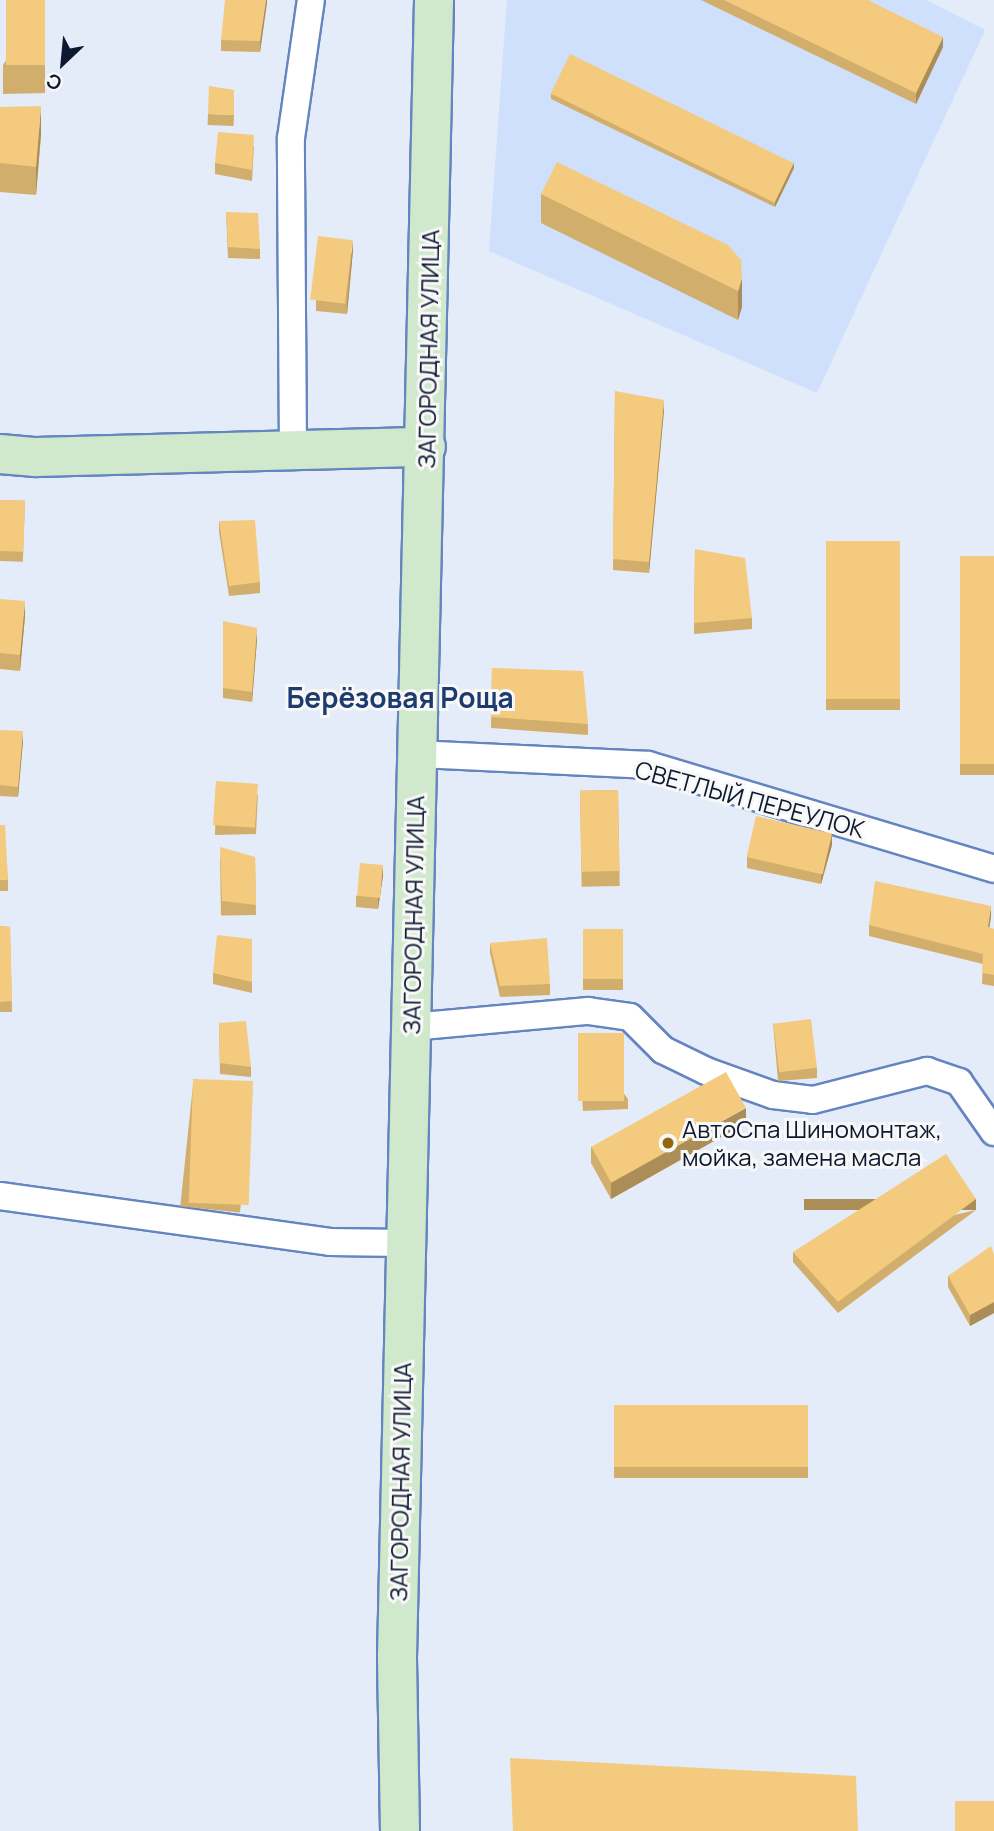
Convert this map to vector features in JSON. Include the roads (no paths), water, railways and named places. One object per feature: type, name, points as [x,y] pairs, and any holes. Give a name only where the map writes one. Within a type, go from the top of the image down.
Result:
[{"type":"street","points":[[293,452],[291,138],[311,0]]},
{"type":"street","name":"ЗАГОРОДНАЯ УЛИЦА","points":[[400,1831],[397,1657],[434,0]]},
{"type":"street","points":[[0,454],[36,457],[426,447]]},
{"type":"street","name":"СВЕТЛЫЙ ПЕРЕУЛОК","points":[[417,754],[648,765],[994,869]]},
{"type":"street","points":[[411,1027],[588,1011],[630,1017],[663,1050],[706,1071],[773,1095],[813,1100],[927,1071],[958,1082],[994,1132]]},
{"type":"street","points":[[0,1196],[330,1242],[405,1243]]},
{"type":"place","name":"АвтоСпа Шиномонтаж, мойка, замена масла","points":[[668,1143]]},
{"type":"district","name":"Берёзовая Роща","points":[[400,697]]}]
